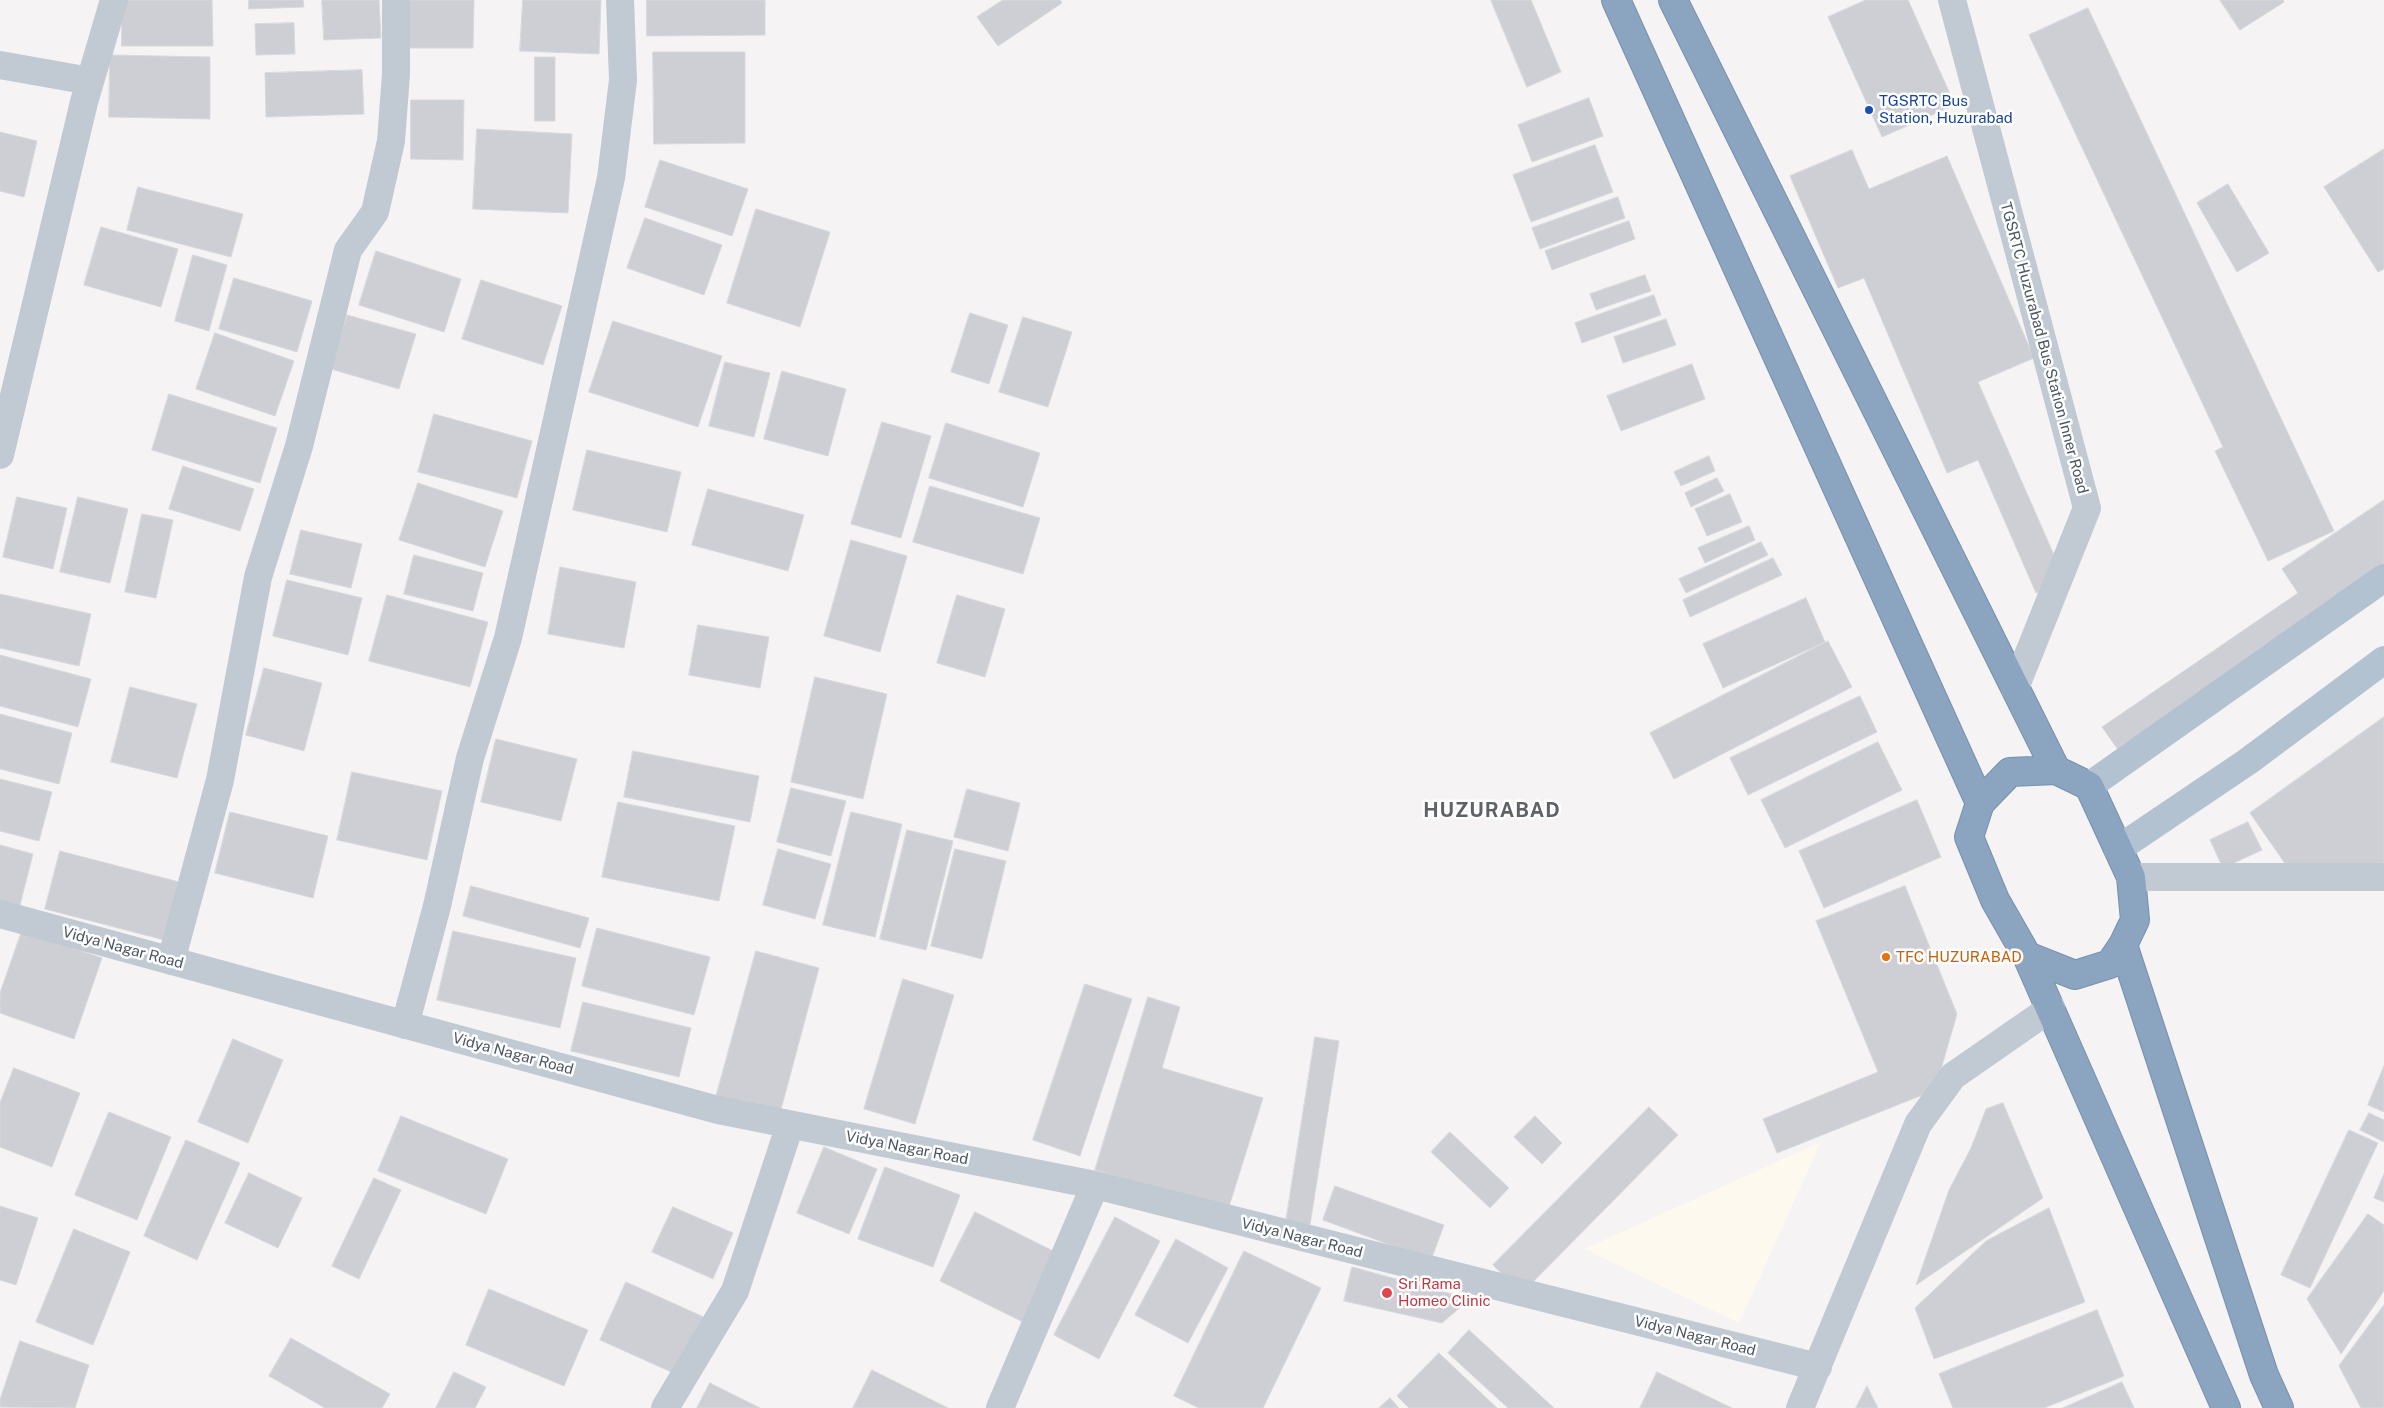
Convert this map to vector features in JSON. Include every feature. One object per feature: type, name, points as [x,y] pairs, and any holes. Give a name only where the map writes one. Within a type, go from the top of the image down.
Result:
[{"type":"highway","points":[[1616,0],[1980,803]]},
{"type":"highway","points":[[1673,0],[2056,770]]},
{"type":"highway","points":[[2027,956],[2075,975],[2110,964],[2123,945],[2135,920],[2131,876],[2089,786],[2056,770],[2010,772],[1980,803],[1969,837],[1995,900],[2027,956],[2051,1008],[2226,1408]]},
{"type":"highway","points":[[2123,945],[2264,1375],[2279,1408]]},
{"type":"main road","points":[[2089,786],[2384,578]]},
{"type":"main road","points":[[2118,850],[2247,762],[2384,660]]},
{"type":"street","points":[[0,454],[90,81],[114,0]]},
{"type":"street","points":[[171,961],[220,780],[258,577],[299,446],[348,250],[375,212],[377,204],[391,141],[396,74],[396,0]]},
{"type":"street","points":[[405,1025],[437,906],[470,758],[508,638],[611,178],[623,80],[620,0]]},
{"type":"street","name":"TGSRTC Huzurabad Bus Station Inner Road","points":[[1952,0],[2087,508],[2016,688]]},
{"type":"street","points":[[0,65],[90,81]]},
{"type":"street","points":[[2131,876],[2384,877]]},
{"type":"street","name":"Vidya Nagar Road","points":[[0,914],[718,1110],[1095,1185],[1818,1367]]},
{"type":"street","points":[[1800,1408],[1918,1124],[1953,1076],[2051,1008]]},
{"type":"street","points":[[665,1408],[735,1291],[790,1125]]},
{"type":"street","points":[[1000,1408],[1095,1185]]},
{"type":"shaded area","points":[[1821,1142],[1739,1323],[1584,1249]]},
{"type":"building","points":[[122,0],[212,0],[213,46],[122,46]]},
{"type":"building","points":[[249,0],[303,0],[304,7],[249,9]]},
{"type":"building","points":[[322,0],[379,0],[381,38],[324,40]]},
{"type":"building","points":[[410,0],[474,0],[473,48],[409,48]]},
{"type":"building","points":[[523,0],[601,0],[599,54],[520,51]]},
{"type":"building","points":[[647,0],[765,0],[765,35],[647,36]]},
{"type":"building","points":[[1003,0],[1060,0],[1062,3],[998,46],[977,17]]},
{"type":"building","points":[[1491,0],[1531,0],[1561,72],[1527,87]]},
{"type":"building","points":[[1866,0],[1908,0],[1955,105],[1882,137],[1828,17]]},
{"type":"building","points":[[2220,0],[2283,0],[2284,2],[2240,30]]},
{"type":"building","points":[[2088,8],[2334,531],[2268,561],[2215,451],[2223,447],[2029,35]]},
{"type":"building","points":[[294,23],[295,54],[256,55],[255,24]]},
{"type":"building","points":[[653,52],[745,52],[745,143],[654,144]]},
{"type":"building","points":[[110,55],[210,57],[210,119],[109,117]]},
{"type":"building","points":[[535,57],[555,57],[555,121],[535,121]]},
{"type":"building","points":[[362,70],[364,114],[266,117],[265,73]]},
{"type":"building","points":[[1589,98],[1603,136],[1532,162],[1518,125]]},
{"type":"building","points":[[411,100],[464,100],[463,160],[411,159]]},
{"type":"building","points":[[477,129],[572,134],[568,213],[473,209]]},
{"type":"building","points":[[0,132],[37,141],[24,197],[0,191]]},
{"type":"building","points":[[1595,145],[1613,192],[1531,222],[1513,175]]},
{"type":"building","points":[[2384,149],[2384,269],[2378,272],[2324,187]]},
{"type":"building","points":[[1852,150],[1869,189],[1947,156],[2034,358],[1978,382],[2065,580],[2036,593],[1978,460],[1947,473],[1864,278],[1838,288],[1790,176]]},
{"type":"building","points":[[660,160],[748,189],[732,236],[645,207]]},
{"type":"building","points":[[2228,184],[2269,253],[2237,272],[2197,203]]},
{"type":"building","points":[[138,187],[243,214],[231,257],[127,230]]},
{"type":"building","points":[[1618,197],[1625,218],[1540,249],[1532,228]]},
{"type":"building","points":[[756,209],[830,232],[800,327],[727,303]]},
{"type":"building","points":[[645,218],[722,245],[704,295],[627,268]]},
{"type":"building","points":[[1629,221],[1635,239],[1552,270],[1545,251]]},
{"type":"building","points":[[101,227],[178,249],[161,307],[84,285]]},
{"type":"building","points":[[376,251],[461,279],[444,332],[359,305]]},
{"type":"building","points":[[193,255],[227,265],[209,331],[175,321]]},
{"type":"building","points":[[1645,275],[1651,291],[1596,310],[1590,294]]},
{"type":"building","points":[[234,278],[312,301],[297,352],[219,329]]},
{"type":"building","points":[[481,280],[562,306],[543,365],[462,339]]},
{"type":"building","points":[[1654,295],[1661,315],[1582,343],[1575,323]]},
{"type":"building","points":[[970,313],[1008,325],[989,384],[951,372]]},
{"type":"building","points":[[347,315],[416,334],[399,389],[331,369]]},
{"type":"building","points":[[1023,317],[1072,332],[1048,407],[999,392]]},
{"type":"building","points":[[1666,319],[1676,345],[1623,363],[1614,337]]},
{"type":"building","points":[[613,321],[722,356],[698,427],[589,392]]},
{"type":"building","points":[[215,333],[294,361],[275,416],[196,389]]},
{"type":"building","points":[[725,362],[770,373],[754,437],[709,426]]},
{"type":"building","points":[[1692,364],[1705,399],[1621,431],[1607,396]]},
{"type":"building","points":[[782,371],[846,389],[828,456],[764,439]]},
{"type":"building","points":[[169,394],[277,428],[260,483],[152,450]]},
{"type":"building","points":[[434,414],[532,441],[517,498],[418,472]]},
{"type":"building","points":[[882,422],[931,436],[901,538],[851,524]]},
{"type":"building","points":[[946,423],[1040,453],[1023,507],[929,478]]},
{"type":"building","points":[[587,450],[681,472],[667,532],[573,510]]},
{"type":"building","points":[[1709,456],[1715,471],[1681,486],[1674,472]]},
{"type":"building","points":[[183,466],[254,489],[240,531],[169,509]]},
{"type":"building","points":[[1717,478],[1724,491],[1691,507],[1685,493]]},
{"type":"building","points":[[418,483],[503,511],[485,567],[399,540]]},
{"type":"building","points":[[930,486],[1040,518],[1023,574],[913,542]]},
{"type":"building","points":[[708,489],[804,515],[788,571],[692,545]]},
{"type":"building","points":[[1730,494],[1742,522],[1707,536],[1695,509]]},
{"type":"building","points":[[17,497],[67,508],[53,569],[3,557]]},
{"type":"building","points":[[78,497],[128,509],[110,583],[60,572]]},
{"type":"building","points":[[2384,500],[2384,571],[2119,751],[2102,727],[2298,593],[2282,569]]},
{"type":"building","points":[[142,514],[173,520],[156,598],[125,592]]},
{"type":"building","points":[[1749,526],[1755,540],[1705,563],[1698,548]]},
{"type":"building","points":[[301,530],[362,544],[351,588],[290,574]]},
{"type":"building","points":[[851,540],[907,556],[880,652],[824,636]]},
{"type":"building","points":[[1761,542],[1768,555],[1686,593],[1679,579]]},
{"type":"building","points":[[414,555],[483,573],[473,611],[404,594]]},
{"type":"building","points":[[1773,558],[1782,575],[1690,617],[1683,600]]},
{"type":"building","points":[[560,567],[636,582],[624,648],[548,634]]},
{"type":"building","points":[[287,580],[362,598],[348,655],[273,636]]},
{"type":"building","points":[[0,594],[91,614],[79,666],[0,648]]},
{"type":"building","points":[[387,595],[488,622],[470,687],[369,661]]},
{"type":"building","points":[[957,595],[1005,609],[985,677],[937,663]]},
{"type":"building","points":[[1806,598],[1825,642],[1723,688],[1703,644]]},
{"type":"building","points":[[698,625],[769,637],[760,688],[689,675]]},
{"type":"building","points":[[1828,641],[1852,687],[1674,779],[1650,733]]},
{"type":"building","points":[[0,655],[91,679],[78,727],[0,706]]},
{"type":"building","points":[[264,668],[322,683],[304,751],[246,735]]},
{"type":"building","points":[[815,677],[887,694],[863,799],[791,782]]},
{"type":"building","points":[[130,687],[197,704],[177,778],[111,762]]},
{"type":"building","points":[[1860,696],[1877,732],[1748,795],[1730,758]]},
{"type":"building","points":[[0,714],[72,733],[59,784],[0,769]]},
{"type":"building","points":[[2384,717],[2384,865],[2286,865],[2250,813]]},
{"type":"building","points":[[496,739],[577,759],[561,821],[481,802]]},
{"type":"building","points":[[1878,742],[1902,790],[1785,848],[1761,800]]},
{"type":"building","points":[[633,751],[759,776],[750,822],[624,797]]},
{"type":"building","points":[[352,772],[442,791],[427,860],[337,840]]},
{"type":"building","points":[[0,779],[52,792],[39,841],[0,831]]},
{"type":"building","points":[[791,788],[846,801],[831,856],[777,842]]},
{"type":"building","points":[[967,789],[1020,803],[1008,851],[954,837]]},
{"type":"building","points":[[1917,800],[1941,857],[1824,908],[1799,851]]},
{"type":"building","points":[[618,802],[735,826],[719,901],[602,877]]},
{"type":"building","points":[[230,812],[328,836],[313,898],[215,873]]},
{"type":"building","points":[[851,812],[902,824],[875,937],[823,925]]},
{"type":"building","points":[[2248,822],[2262,850],[2223,868],[2210,840]]},
{"type":"building","points":[[907,830],[953,841],[926,950],[880,939]]},
{"type":"building","points":[[0,845],[33,854],[19,909],[0,905]]},
{"type":"building","points":[[778,849],[831,864],[815,919],[763,905]]},
{"type":"building","points":[[955,849],[1006,861],[982,959],[931,946]]},
{"type":"building","points":[[60,851],[183,883],[168,941],[45,909]]},
{"type":"building","points":[[471,886],[589,918],[580,948],[463,916]]},
{"type":"building","points":[[1905,886],[1957,1014],[1935,1090],[1777,1153],[1763,1119],[1878,1072],[1816,921]]},
{"type":"building","points":[[597,928],[710,957],[694,1015],[582,986]]},
{"type":"building","points":[[22,931],[102,958],[74,1039],[0,1013],[0,993]]},
{"type":"building","points":[[453,931],[576,958],[560,1028],[437,1000]]},
{"type":"building","points":[[756,951],[819,968],[780,1113],[716,1097]]},
{"type":"building","points":[[903,979],[954,995],[915,1124],[864,1109]]},
{"type":"building","points":[[1085,984],[1132,999],[1080,1156],[1033,1140]]},
{"type":"building","points":[[1148,997],[1180,1007],[1162,1068],[1263,1098],[1228,1210],[1095,1170]]},
{"type":"building","points":[[583,1002],[691,1028],[679,1077],[571,1051]]},
{"type":"building","points":[[1315,1037],[1339,1041],[1310,1225],[1286,1221]]},
{"type":"building","points":[[233,1039],[283,1060],[248,1143],[198,1122]]},
{"type":"building","points":[[2384,1066],[2384,1112],[2368,1105]]},
{"type":"building","points":[[14,1068],[80,1093],[52,1167],[0,1147],[0,1103]]},
{"type":"building","points":[[2003,1103],[2043,1198],[1916,1285],[1949,1190],[1971,1148],[1986,1109]]},
{"type":"building","points":[[1649,1107],[1678,1135],[1522,1293],[1493,1265]]},
{"type":"building","points":[[109,1112],[171,1137],[137,1220],[75,1195]]},
{"type":"building","points":[[2369,1113],[2384,1120],[2384,1142],[2360,1130]]},
{"type":"building","points":[[401,1116],[508,1159],[486,1214],[378,1171]]},
{"type":"building","points":[[1535,1116],[1562,1143],[1542,1164],[1514,1137]]},
{"type":"building","points":[[2349,1130],[2378,1143],[2310,1288],[2281,1275]]},
{"type":"building","points":[[1450,1132],[1509,1188],[1490,1208],[1431,1152]]},
{"type":"building","points":[[186,1140],[240,1163],[197,1260],[144,1236]]},
{"type":"building","points":[[824,1147],[877,1169],[849,1234],[797,1213]]},
{"type":"building","points":[[885,1167],[960,1195],[933,1267],[858,1239]]},
{"type":"building","points":[[249,1173],[302,1198],[278,1248],[225,1223]]},
{"type":"building","points":[[2384,1174],[2384,1202],[2374,1198]]},
{"type":"building","points":[[374,1178],[401,1190],[359,1279],[332,1266]]},
{"type":"building","points":[[1335,1186],[1444,1225],[1431,1260],[1323,1220]]},
{"type":"building","points":[[0,1206],[38,1218],[16,1285],[0,1280]]},
{"type":"building","points":[[673,1207],[733,1233],[713,1279],[652,1252]]},
{"type":"building","points":[[2049,1208],[2085,1302],[1934,1359],[1915,1308],[1986,1241]]},
{"type":"building","points":[[975,1212],[1057,1253],[1023,1322],[940,1281]]},
{"type":"building","points":[[2368,1214],[2384,1225],[2384,1291],[2341,1354],[2307,1299]]},
{"type":"building","points":[[1115,1217],[1160,1241],[1099,1359],[1054,1335]]},
{"type":"building","points":[[74,1229],[130,1252],[93,1345],[36,1322]]},
{"type":"building","points":[[1176,1239],[1228,1268],[1188,1343],[1135,1315]]},
{"type":"building","points":[[1244,1251],[1321,1288],[1263,1408],[1199,1408],[1174,1396]]},
{"type":"building","points":[[1352,1267],[1470,1299],[1442,1323],[1344,1301]]},
{"type":"building","points":[[626,1282],[706,1318],[680,1376],[600,1340]]},
{"type":"building","points":[[489,1289],[588,1330],[564,1386],[466,1345]]},
{"type":"building","points":[[2384,1305],[2384,1408],[2361,1408],[2339,1366]]},
{"type":"building","points":[[2097,1310],[2124,1376],[2044,1408],[1953,1408],[1939,1374]]},
{"type":"building","points":[[1469,1330],[1554,1408],[1508,1408],[1448,1353]]},
{"type":"building","points":[[291,1338],[390,1394],[382,1408],[325,1408],[269,1376]]},
{"type":"building","points":[[20,1341],[89,1365],[75,1408],[0,1407],[0,1400]]},
{"type":"building","points":[[1439,1353],[1497,1408],[1409,1408],[1397,1396]]},
{"type":"building","points":[[872,1370],[948,1408],[853,1408]]},
{"type":"building","points":[[454,1372],[486,1387],[475,1408],[436,1408]]},
{"type":"building","points":[[1657,1372],[1732,1408],[1640,1408]]},
{"type":"building","points":[[2122,1382],[2134,1408],[2063,1408]]},
{"type":"building","points":[[710,1383],[760,1408],[697,1408]]},
{"type":"building","points":[[1867,1386],[1878,1408],[1856,1408]]},
{"type":"building","points":[[1390,1398],[1399,1408],[1379,1408]]},
{"type":"place","name":"TGSRTC Bus Station, Huzurabad","points":[[1869,110]]},
{"type":"place","name":"TFC HUZURABAD","points":[[1886,957]]},
{"type":"place","name":"Sri Rama Homeo Clinic","points":[[1387,1293]]},
{"type":"district","name":"HUZURABAD","points":[[1492,811]]}]
